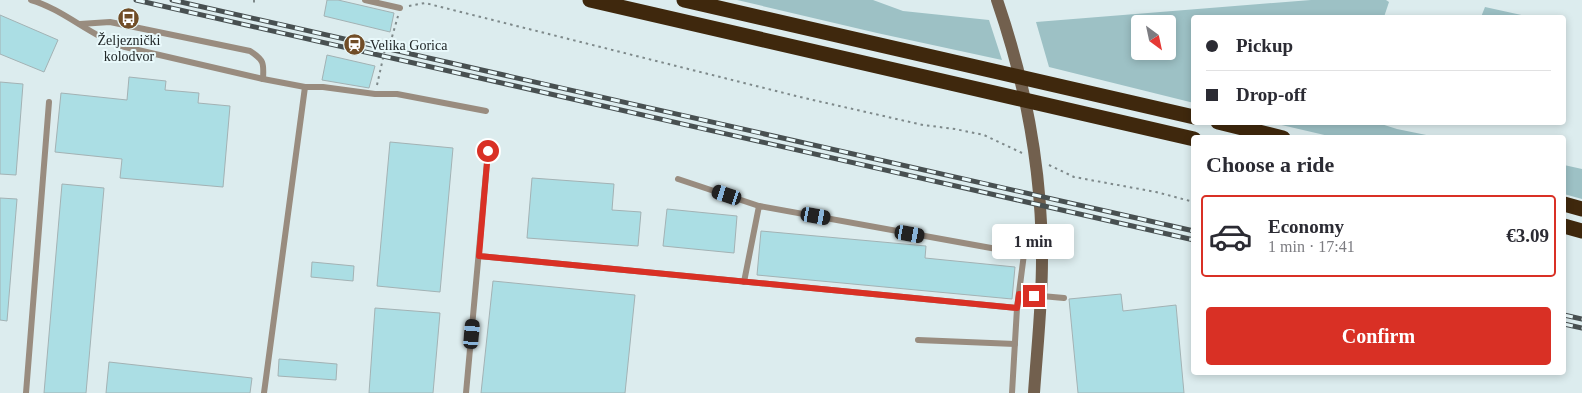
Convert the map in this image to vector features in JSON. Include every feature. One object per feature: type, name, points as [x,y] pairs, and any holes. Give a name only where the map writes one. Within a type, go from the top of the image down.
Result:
[{"type":"highway","points":[[590,0],[1191,138]]},
{"type":"highway","points":[[684,0],[1191,116]]},
{"type":"highway","points":[[1230,125],[1271,135]]},
{"type":"highway","points":[[1566,205],[1582,209]]},
{"type":"highway","points":[[1566,227],[1582,231]]},
{"type":"main road","points":[[997,0],[1026,100],[1039,185],[1042,261],[1034,393]]},
{"type":"lane","points":[[31,0],[44,4],[110,43],[125,47],[305,87],[323,87],[375,94],[397,94],[486,111]]},
{"type":"lane","points":[[365,0],[400,8]]},
{"type":"lane","points":[[80,24],[110,22],[250,51],[260,58],[264,66],[263,79]]},
{"type":"lane","points":[[264,393],[305,87]]},
{"type":"lane","points":[[26,393],[49,102]]},
{"type":"lane","points":[[466,393],[488,151]]},
{"type":"lane","points":[[678,179],[759,206],[1024,254],[1017,308],[1012,393]]},
{"type":"lane","points":[[744,282],[759,206]]},
{"type":"lane","points":[[479,256],[1017,308]]},
{"type":"lane","points":[[1019,294],[1064,298]]},
{"type":"lane","points":[[918,340],[1015,344]]},
{"type":"path","points":[[254,0],[254,6]]},
{"type":"path","points":[[392,37],[400,8],[425,3],[800,97],[923,125],[984,134],[1023,154]]},
{"type":"path","points":[[375,94],[388,36]]},
{"type":"path","points":[[1048,165],[1074,177],[1156,192],[1191,201]]},
{"type":"shaded area","points":[[737,0],[873,0],[903,11],[989,20],[1002,60],[877,33]]},
{"type":"shaded area","points":[[1311,0],[1386,0],[1389,2],[1385,15],[1191,15],[1191,102],[1049,67],[1036,22]]},
{"type":"shaded area","points":[[1485,7],[1522,15],[1482,15]]},
{"type":"shaded area","points":[[1282,125],[1384,125],[1426,135],[1324,135]]},
{"type":"shaded area","points":[[1566,165],[1582,169],[1582,199],[1566,195]]},
{"type":"building","points":[[327,0],[338,0],[394,13],[390,32],[324,16]]},
{"type":"building","points":[[0,15],[58,40],[44,72],[0,54]]},
{"type":"building","points":[[327,55],[375,66],[369,88],[322,80]]},
{"type":"building","points":[[129,77],[166,81],[165,90],[199,93],[198,103],[230,106],[223,187],[120,178],[122,159],[55,152],[61,93],[127,100]]},
{"type":"building","points":[[0,82],[23,84],[16,175],[0,174]]},
{"type":"building","points":[[390,142],[453,148],[440,292],[377,286]]},
{"type":"building","points":[[532,178],[614,184],[612,210],[641,212],[638,246],[527,238]]},
{"type":"building","points":[[62,184],[104,188],[86,393],[44,393]]},
{"type":"building","points":[[0,198],[17,199],[7,321],[0,320]]},
{"type":"building","points":[[667,209],[737,216],[734,253],[663,246]]},
{"type":"building","points":[[761,231],[926,246],[925,258],[1015,267],[1012,299],[757,275]]},
{"type":"building","points":[[312,262],[354,266],[353,281],[311,277]]},
{"type":"building","points":[[493,281],[635,295],[625,393],[481,393]]},
{"type":"building","points":[[1121,294],[1123,311],[1176,305],[1184,393],[1078,393],[1069,299]]},
{"type":"building","points":[[375,308],[440,313],[433,393],[369,393]]},
{"type":"building","points":[[279,359],[337,364],[336,380],[278,376]]},
{"type":"building","points":[[109,362],[252,378],[250,393],[106,393]]},
{"type":"railway","points":[[136,0],[1191,239]]},
{"type":"railway","points":[[172,0],[1191,230]]},
{"type":"railway","points":[[1566,315],[1582,319]]},
{"type":"railway","points":[[1566,324],[1582,328]]},
{"type":"place","name":"Željeznički kolodvor","points":[[129,18]]},
{"type":"place","name":"Velika Gorica","points":[[354,45]]},
{"type":"route","points":[[488,151],[479,256],[1017,308],[1019,294],[1034,296]]}]
